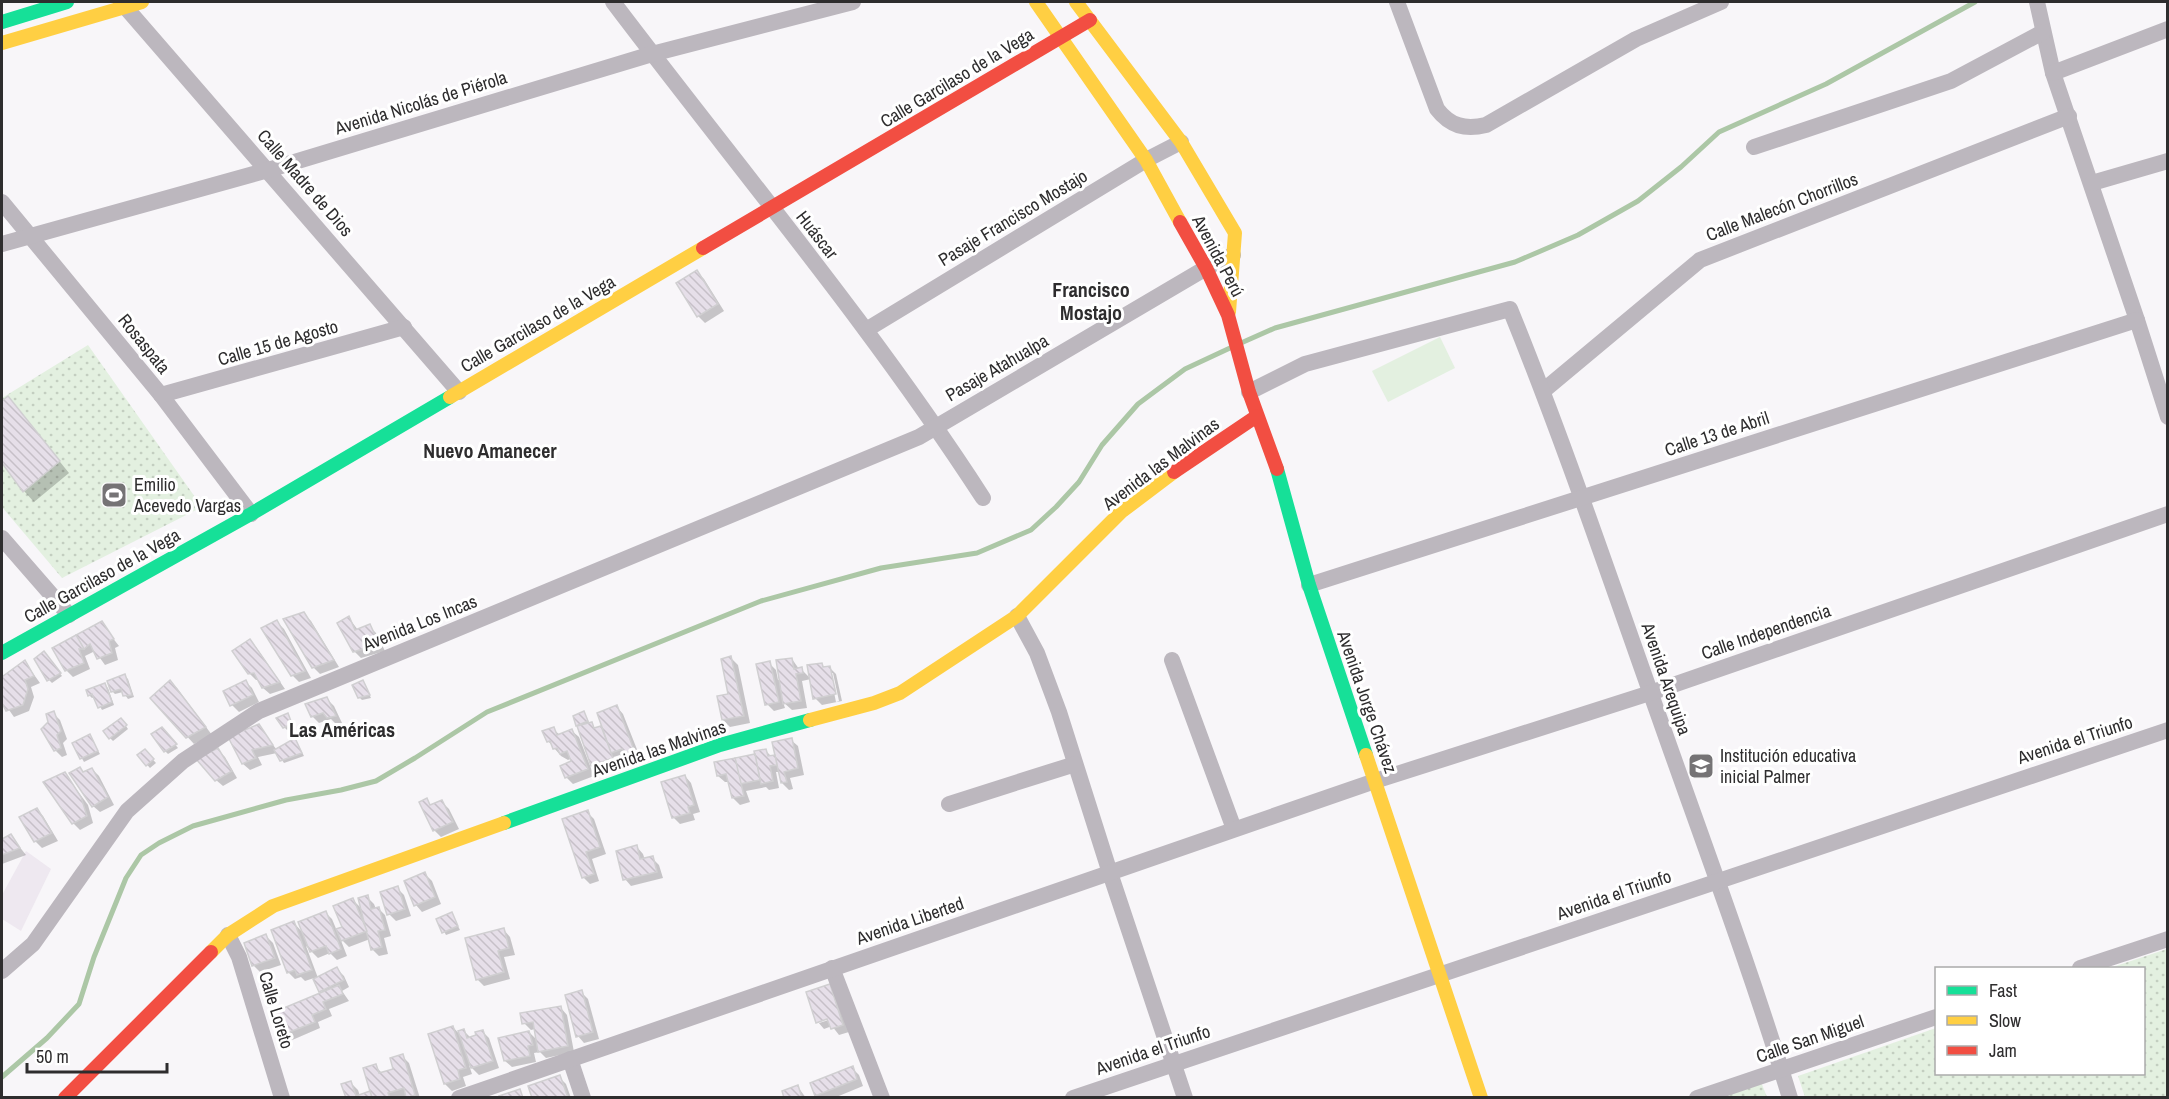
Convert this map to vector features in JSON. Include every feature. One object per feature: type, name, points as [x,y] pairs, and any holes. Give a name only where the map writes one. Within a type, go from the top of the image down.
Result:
[{"type":"street","points":[[67,2],[4,21],[7,42],[130,3]]},
{"type":"street","name":"Huáscar","points":[[613,2],[866,330],[936,426],[983,498]]},
{"type":"street","name":"Avenida Nicolás de Piérola","points":[[2,244],[268,170],[652,54],[853,2]]},
{"type":"street","name":"Avenida Perú","points":[[1036,2],[1146,160],[1206,268],[1231,320]]},
{"type":"street","name":"Avenida Perú","points":[[1076,2],[1181,142],[1235,233],[1231,320]]},
{"type":"street","points":[[1397,2],[1437,109],[1444,117],[1463,128],[1486,124],[1636,39],[1721,2]]},
{"type":"street","points":[[2037,2],[2053,73],[2092,183],[2168,417]]},
{"type":"street","name":"Calle Madre de Dios","points":[[130,3],[268,170],[459,392]]},
{"type":"street","name":"Calle Garcilaso de la Vega","points":[[2,652],[251,514],[1090,20]]},
{"type":"street","points":[[2053,73],[2168,29]]},
{"type":"street","points":[[1755,147],[1951,81],[2043,32]]},
{"type":"street","name":"Calle Malecón Chorrillos","points":[[1543,391],[1700,260],[2068,116]]},
{"type":"street","name":"Pasaje Francisco Mostajo","points":[[866,330],[1146,160],[1181,142]]},
{"type":"street","points":[[2092,183],[2168,161]]},
{"type":"street","name":"Rosaspata","points":[[2,202],[161,395],[251,514]]},
{"type":"street","name":"Pasaje Atahualpa","points":[[936,426],[1206,268],[1233,255]]},
{"type":"street","name":"Avenida Arequipa","points":[[1247,384],[1305,364],[1510,309],[1582,497],[1790,1098]]},
{"type":"street","name":"Avenida Jorge Chávez","points":[[1231,320],[1247,384],[1278,471],[1309,585],[1481,1098]]},
{"type":"street","name":"Calle 13 de Abril","points":[[1309,585],[2137,320]]},
{"type":"street","name":"Calle 15 de Agosto","points":[[161,395],[404,327]]},
{"type":"street","name":"Avenida las Malvinas","points":[[65,1098],[228,935],[273,906],[720,746],[874,703],[900,693],[1017,616],[1121,512],[1188,461],[1257,416]]},
{"type":"street","name":"Avenida Los Incas","points":[[2,971],[33,944],[127,811],[183,761],[259,711],[919,437],[936,426]]},
{"type":"street","name":"Calle Independencia","points":[[1375,781],[1650,693],[2168,514]]},
{"type":"street","points":[[2,538],[69,615]]},
{"type":"street","points":[[1017,616],[1037,653],[1059,711],[1185,1098]]},
{"type":"street","points":[[1172,660],[1234,829]]},
{"type":"street","name":"Avenida el Triunfo","points":[[1073,1098],[2168,730]]},
{"type":"street","points":[[949,804],[1075,764]]},
{"type":"street","name":"Avenida Liberted","points":[[459,1098],[1375,781]]},
{"type":"street","name":"Calle Loreto","points":[[228,935],[242,967],[282,1098]]},
{"type":"street","points":[[2086,967],[2168,939]]},
{"type":"street","points":[[832,968],[882,1098]]},
{"type":"street","name":"Calle San Miguel","points":[[1697,1098],[1935,1017]]},
{"type":"street","points":[[570,1059],[583,1098]]},
{"type":"shaded area","points":[[26,851],[51,869],[21,931],[2,919],[2,895]]},
{"type":"green space","points":[[1440,337],[1455,368],[1388,402],[1372,371]]},
{"type":"green space","points":[[88,345],[202,507],[62,578],[2,507],[2,398]]},
{"type":"green space","points":[[2167,949],[2167,1097],[1805,1097],[1798,1076],[1935,1028],[1935,1075],[2145,1075],[2145,967],[2113,967]]},
{"type":"green space","points":[[1761,1082],[1767,1097],[1716,1098]]},
{"type":"building","points":[[697,270],[718,304],[697,317],[676,283]]},
{"type":"building","points":[[8,396],[60,461],[23,492],[2,463],[2,401]]},
{"type":"building","points":[[304,612],[334,660],[312,668],[283,619]]},
{"type":"building","points":[[349,616],[355,630],[370,624],[379,644],[353,652],[337,623]]},
{"type":"building","points":[[277,620],[305,671],[291,676],[261,628]]},
{"type":"building","points":[[102,621],[114,639],[109,641],[112,653],[97,659],[90,644],[84,649],[76,635]]},
{"type":"building","points":[[76,635],[84,649],[79,649],[84,663],[65,671],[52,648]]},
{"type":"building","points":[[250,639],[280,682],[262,688],[254,673],[248,674],[232,651]]},
{"type":"building","points":[[44,651],[61,673],[47,681],[34,659]]},
{"type":"building","points":[[731,656],[744,716],[722,720],[717,696],[728,694],[721,659]]},
{"type":"building","points":[[792,658],[794,669],[802,667],[803,673],[796,674],[801,701],[783,704],[776,660]]},
{"type":"building","points":[[25,660],[34,676],[25,680],[28,689],[23,705],[6,711],[2,703],[2,677]]},
{"type":"building","points":[[770,661],[779,702],[765,705],[756,664]]},
{"type":"building","points":[[822,663],[823,667],[830,666],[836,694],[813,699],[807,665]]},
{"type":"building","points":[[125,674],[132,695],[123,696],[121,689],[111,692],[107,681]]},
{"type":"building","points":[[170,680],[206,727],[186,738],[150,698]]},
{"type":"building","points":[[246,680],[253,695],[230,706],[223,691]]},
{"type":"building","points":[[363,680],[370,695],[358,698],[352,685]]},
{"type":"building","points":[[105,683],[112,702],[98,708],[92,694],[88,696],[86,690]]},
{"type":"building","points":[[327,697],[336,716],[327,718],[323,713],[311,717],[305,704]]},
{"type":"building","points":[[617,705],[634,750],[624,754],[622,749],[611,753],[597,713]]},
{"type":"building","points":[[54,711],[61,731],[57,735],[61,748],[54,751],[41,729],[48,722],[46,714]]},
{"type":"building","points":[[584,711],[588,721],[576,726],[573,716]]},
{"type":"building","points":[[288,713],[292,724],[283,728],[276,718]]},
{"type":"building","points":[[121,718],[127,725],[109,739],[103,731]]},
{"type":"building","points":[[592,722],[594,728],[601,726],[613,758],[591,766],[577,726]]},
{"type":"building","points":[[259,724],[273,745],[252,750],[256,758],[242,764],[228,737]]},
{"type":"building","points":[[162,727],[177,744],[164,752],[151,734]]},
{"type":"building","points":[[554,727],[557,735],[572,729],[588,769],[565,778],[560,766],[571,761],[567,751],[560,754],[557,748],[553,749],[542,731]]},
{"type":"building","points":[[90,734],[98,751],[80,759],[72,743]]},
{"type":"building","points":[[295,738],[302,753],[280,761],[274,750]]},
{"type":"building","points":[[792,738],[798,768],[784,772],[787,782],[781,783],[772,742]]},
{"type":"building","points":[[218,748],[232,771],[215,781],[196,759]]},
{"type":"building","points":[[145,749],[154,759],[146,766],[137,755]]},
{"type":"building","points":[[766,749],[768,756],[775,755],[777,765],[770,766],[773,781],[761,784],[754,751]]},
{"type":"building","points":[[755,754],[760,780],[740,784],[735,758]]},
{"type":"building","points":[[735,758],[744,796],[732,798],[726,774],[717,776],[714,762]]},
{"type":"building","points":[[80,767],[83,772],[92,768],[108,797],[92,807],[69,773]]},
{"type":"building","points":[[65,772],[81,797],[87,816],[72,824],[43,782]]},
{"type":"building","points":[[685,775],[694,805],[688,807],[690,813],[672,818],[661,782]]},
{"type":"building","points":[[427,798],[430,805],[442,800],[453,822],[433,831],[419,802]]},
{"type":"building","points":[[37,808],[52,833],[34,842],[19,817]]},
{"type":"building","points":[[588,810],[600,847],[586,852],[594,874],[582,878],[562,819]]},
{"type":"building","points":[[11,834],[20,848],[2,855],[2,839]]},
{"type":"building","points":[[637,845],[640,859],[653,856],[657,872],[623,880],[616,851]]},
{"type":"building","points":[[425,872],[435,897],[414,906],[404,881]]},
{"type":"building","points":[[398,886],[405,909],[387,915],[380,892]]},
{"type":"building","points":[[368,895],[371,909],[379,907],[385,930],[378,931],[382,947],[371,950],[358,898]]},
{"type":"building","points":[[353,898],[367,931],[341,941],[336,929],[342,927],[333,906]]},
{"type":"building","points":[[326,911],[341,949],[329,954],[326,946],[310,952],[298,922]]},
{"type":"building","points":[[452,912],[458,926],[442,933],[436,919]]},
{"type":"building","points":[[294,921],[312,970],[297,975],[295,970],[287,973],[271,930]]},
{"type":"building","points":[[504,928],[509,948],[498,951],[504,972],[476,980],[465,938]]},
{"type":"building","points":[[266,934],[275,958],[252,966],[244,943]]},
{"type":"building","points":[[337,967],[344,980],[319,992],[313,979]]},
{"type":"building","points":[[830,984],[843,1025],[831,1029],[827,1019],[816,1023],[806,992]]},
{"type":"building","points":[[339,985],[343,994],[323,1002],[326,1009],[312,1015],[315,1022],[282,1035],[272,1013]]},
{"type":"building","points":[[582,990],[593,1032],[576,1037],[565,995]]},
{"type":"building","points":[[561,1006],[568,1046],[538,1052],[533,1022],[522,1024],[520,1013]]},
{"type":"building","points":[[453,1026],[466,1068],[458,1070],[460,1079],[444,1084],[428,1034]]},
{"type":"building","points":[[464,1029],[467,1038],[483,1030],[493,1061],[471,1068],[458,1031]]},
{"type":"building","points":[[529,1031],[533,1045],[528,1046],[530,1056],[504,1061],[498,1038]]},
{"type":"building","points":[[403,1054],[415,1095],[406,1098],[404,1088],[388,1093],[390,1098],[372,1098],[363,1068],[376,1064],[379,1073],[393,1069],[390,1058]]},
{"type":"building","points":[[853,1066],[857,1079],[815,1096],[810,1083]]},
{"type":"building","points":[[560,1075],[568,1098],[532,1098],[528,1086]]},
{"type":"building","points":[[351,1081],[356,1096],[370,1091],[372,1098],[346,1098],[341,1084]]},
{"type":"building","points":[[798,1085],[802,1098],[784,1098],[782,1091]]},
{"type":"building","points":[[520,1089],[523,1098],[500,1098],[499,1096]]},
{"type":"waterway","points":[[1241,343],[1275,328],[1515,262],[1578,235],[1638,201],[1681,167],[1719,132],[1826,84],[1975,2]]},
{"type":"waterway","points":[[2,1077],[47,1038],[79,1004],[94,957],[126,878],[141,855],[159,843],[193,826],[286,800],[376,781],[487,712],[761,601],[881,568],[977,553],[1031,530],[1079,482],[1102,445],[1138,404],[1185,369],[1230,348]]},
{"type":"traffic: fast","points":[[2,22],[67,2]]},
{"type":"traffic: fast","points":[[2,653],[251,514],[450,397]]},
{"type":"traffic: fast","points":[[1277,469],[1309,585],[1366,755]]},
{"type":"traffic: fast","points":[[504,823],[720,745],[810,720]]},
{"type":"traffic: slow","points":[[2,43],[142,2]]},
{"type":"traffic: slow","points":[[1036,2],[1146,160],[1180,222]]},
{"type":"traffic: slow","points":[[1076,2],[1181,142],[1235,233],[1229,312]]},
{"type":"traffic: slow","points":[[450,397],[703,248]]},
{"type":"traffic: slow","points":[[810,720],[874,703],[900,693],[1017,616],[1121,512],[1174,472]]},
{"type":"traffic: slow","points":[[1366,755],[1481,1098]]},
{"type":"traffic: slow","points":[[211,952],[228,935],[273,906],[504,823]]},
{"type":"traffic: jam","points":[[703,248],[1090,20]]},
{"type":"traffic: jam","points":[[1180,222],[1206,268],[1228,315],[1249,392],[1277,469]]},
{"type":"traffic: jam","points":[[1174,472],[1257,416]]},
{"type":"traffic: jam","points":[[65,1098],[211,952]]},
{"type":"place","name":"Emilio Acevedo Vargas","points":[[114,495]]},
{"type":"place","name":"Institución educativa inicial Palmer","points":[[1701,766]]},
{"type":"district","name":"Francisco Mostajo","points":[[1091,302]]},
{"type":"district","name":"Nuevo Amanecer","points":[[490,451]]},
{"type":"district","name":"Las Américas","points":[[342,730]]}]
